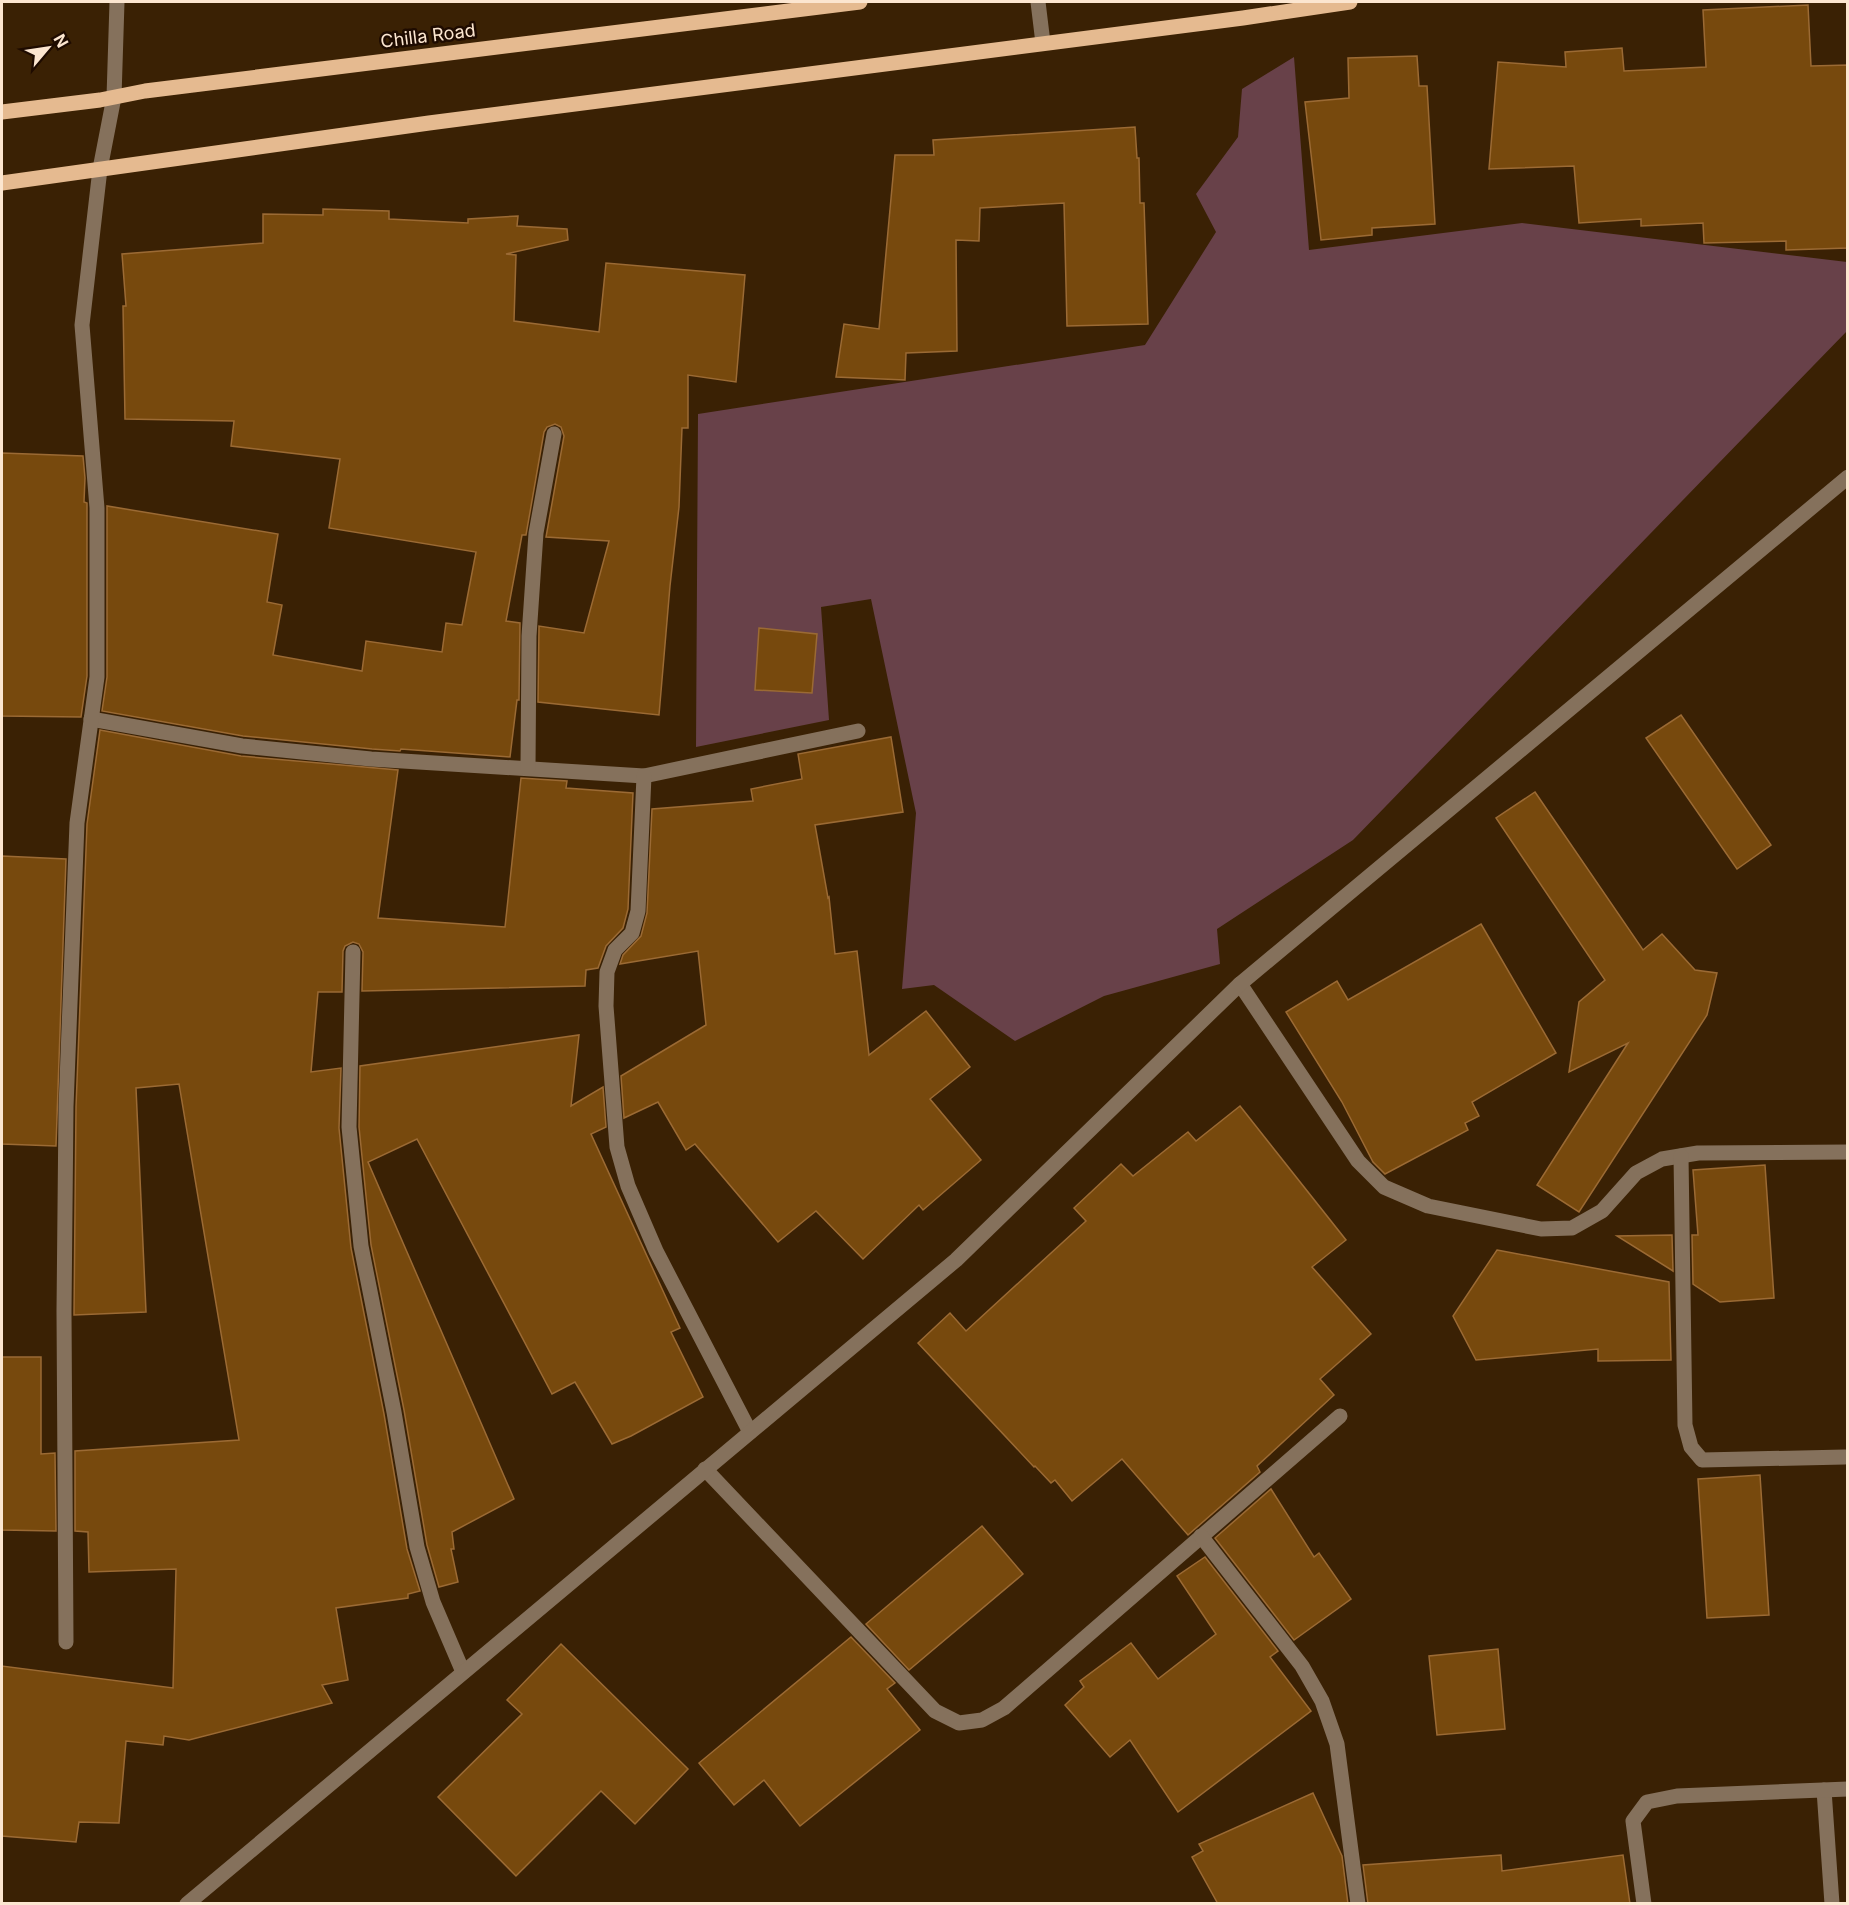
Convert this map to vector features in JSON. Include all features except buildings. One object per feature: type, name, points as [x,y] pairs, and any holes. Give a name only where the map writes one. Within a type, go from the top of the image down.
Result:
[{"type":"main road","name":"Chilla Road","points":[[2,112],[145,91],[860,2]]},
{"type":"main road","points":[[2,183],[429,123],[1350,2]]},
{"type":"street","points":[[66,1642],[64,1322],[66,1107],[78,823],[97,677],[97,508],[82,325],[100,169],[114,97],[117,2]]},
{"type":"street","points":[[1038,2],[1043,43]]},
{"type":"street","points":[[528,768],[530,636],[536,533],[554,434]]},
{"type":"street","points":[[187,1904],[956,1260],[1240,984],[1848,477]]},
{"type":"street","points":[[91,719],[243,746],[371,759],[644,776],[858,731]]},
{"type":"street","points":[[644,776],[638,911],[632,933],[615,950],[607,972],[606,1006],[617,1147],[628,1185],[656,1251],[750,1432]]},
{"type":"street","points":[[353,952],[349,1127],[361,1246],[394,1413],[417,1547],[433,1602],[463,1672]]},
{"type":"street","points":[[1240,984],[1358,1161],[1383,1187],[1428,1206],[1541,1229],[1572,1228],[1602,1211],[1636,1173],[1662,1159],[1698,1153],[1848,1152]]},
{"type":"street","points":[[1681,1156],[1685,1425],[1691,1447],[1702,1460],[1845,1457]]},
{"type":"street","points":[[705,1469],[935,1712],[959,1723],[982,1720],[1004,1708],[1340,1416]]},
{"type":"street","points":[[1201,1536],[1302,1666],[1322,1701],[1337,1744],[1358,1904]]},
{"type":"street","points":[[1644,1904],[1633,1821],[1647,1802],[1677,1796],[1848,1789]]},
{"type":"street","points":[[1824,1790],[1832,1904]]},
{"type":"shaded area","points":[[1294,57],[1309,250],[1522,223],[1847,262],[1847,331],[1353,840],[1217,929],[1220,964],[1104,996],[1015,1041],[934,985],[902,989],[916,813],[871,599],[821,607],[829,720],[696,747],[698,414],[1145,345],[1216,232],[1196,194],[1238,137],[1242,89]]}]
